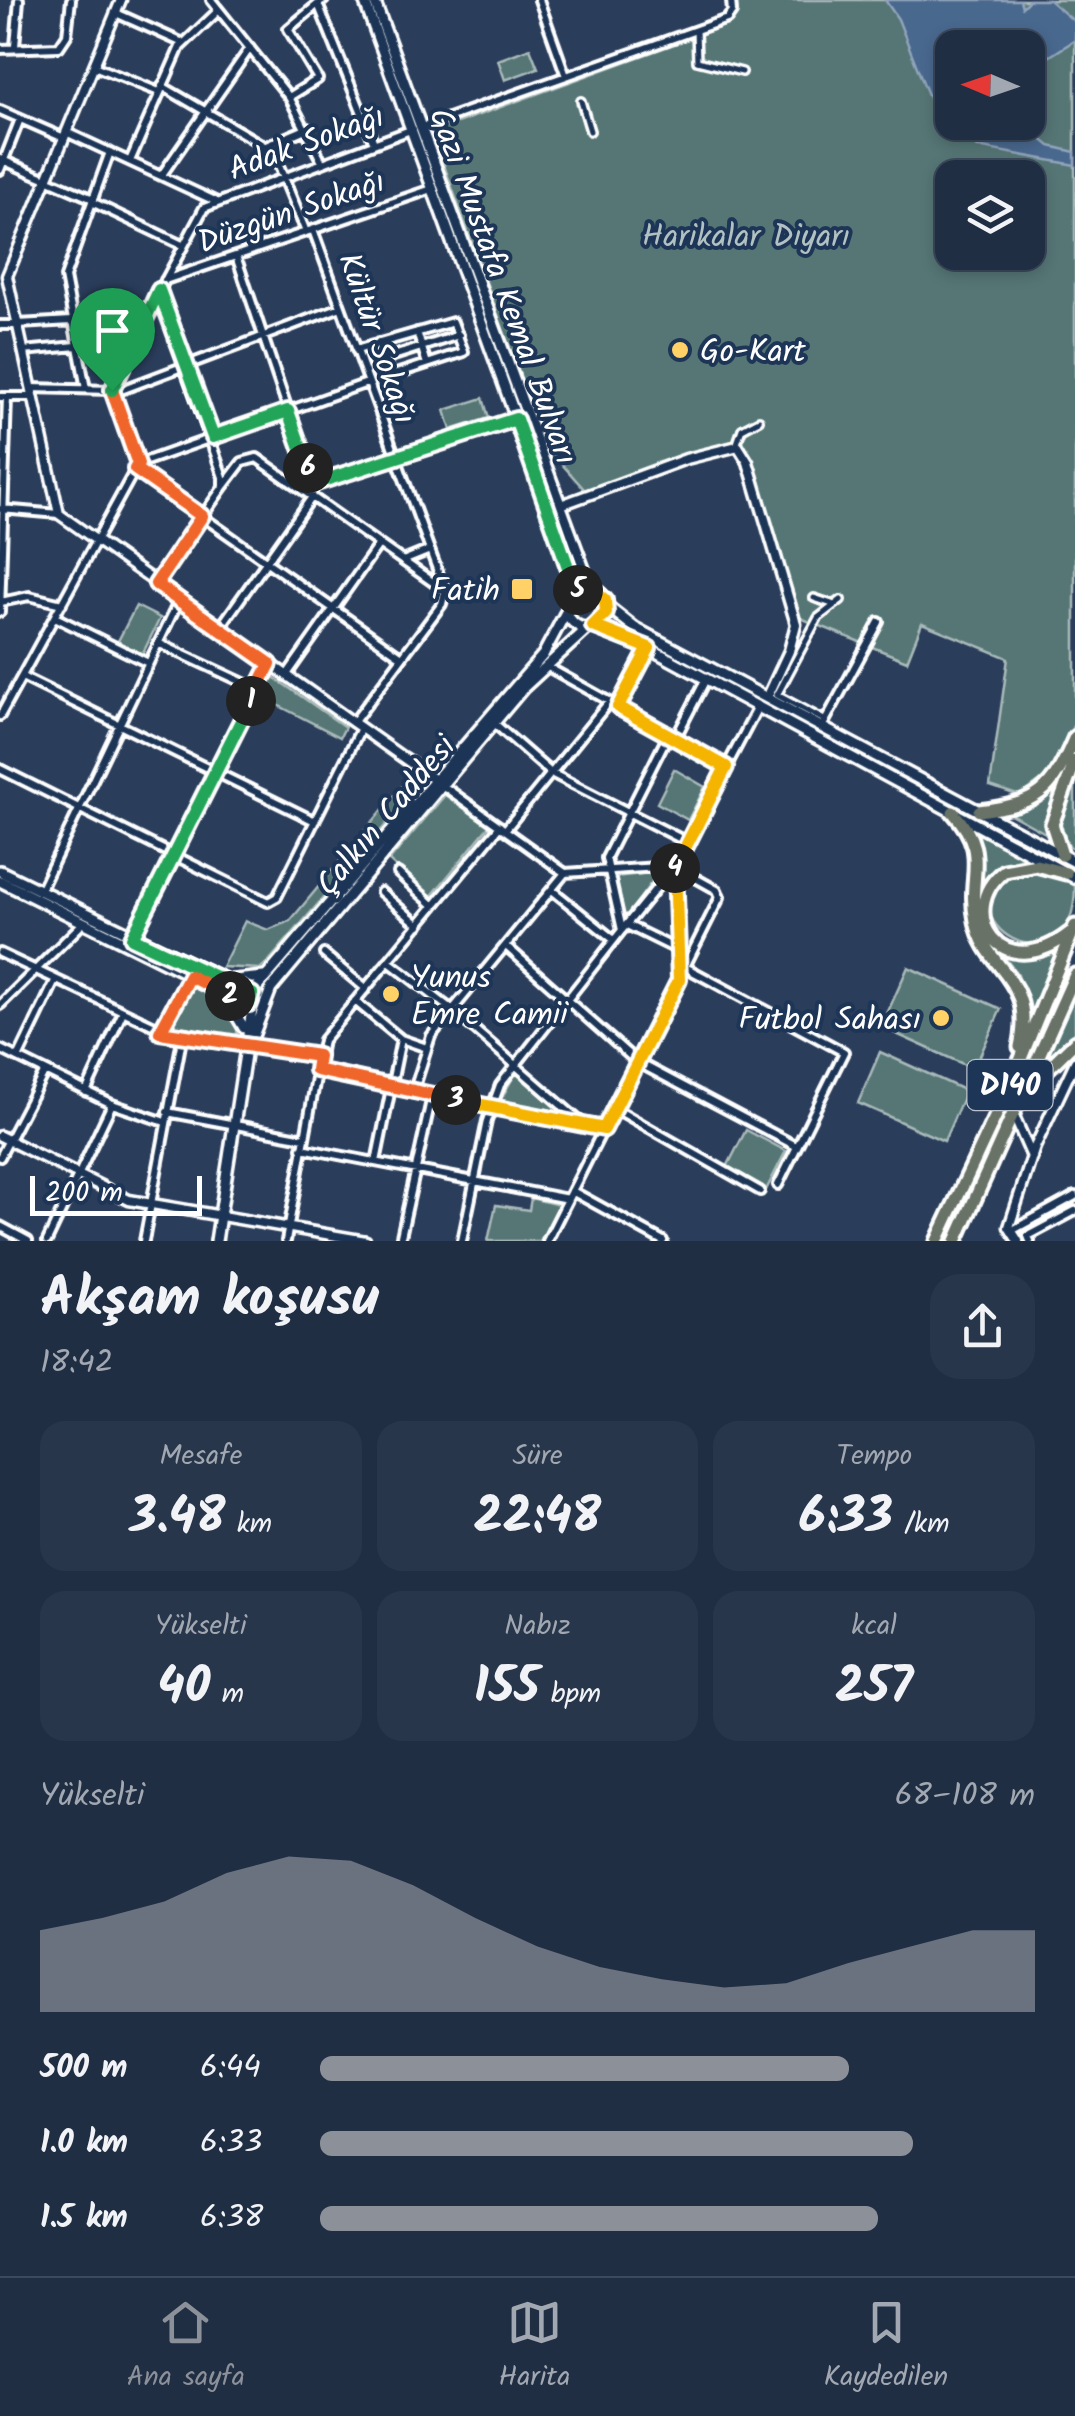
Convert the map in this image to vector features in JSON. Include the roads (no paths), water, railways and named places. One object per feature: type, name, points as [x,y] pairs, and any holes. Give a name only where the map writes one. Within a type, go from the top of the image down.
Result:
[{"type":"highway","points":[[979,810],[1020,804],[1041,795],[1060,771],[1075,737]]},
{"type":"highway","points":[[1062,855],[1052,824],[1075,761]]},
{"type":"highway","points":[[954,812],[974,839],[975,912],[980,934],[1020,996],[1024,1031],[1011,1083]]},
{"type":"highway","points":[[1070,875],[1036,865],[1004,871],[985,895],[983,918],[997,944],[1022,954],[1053,946],[1074,928]]},
{"type":"highway","name":"D140","points":[[937,1241],[1011,1083],[1074,928]]},
{"type":"highway","name":"D140","points":[[956,1241],[1075,975]]},
{"type":"highway","points":[[1022,1094],[1075,1042]]},
{"type":"main road","name":"Gazi Mustafa Kemal Bulvarı","points":[[364,0],[591,588]]},
{"type":"main road","name":"Gazi Mustafa Kemal Bulvarı","points":[[374,0],[434,189],[569,570],[570,598]]},
{"type":"main road","points":[[1070,875],[649,648],[572,621],[567,610],[570,598],[579,590],[591,588],[601,594],[606,606],[635,628],[824,724],[1075,862]]},
{"type":"main road","points":[[590,627],[603,619],[606,606]]},
{"type":"main road","name":"Çalkın Caddesi","points":[[247,1043],[263,1004],[543,655],[567,610]]},
{"type":"main road","name":"Çalkın Caddesi","points":[[216,1241],[236,1125],[251,1000],[267,976],[544,665],[590,627]]},
{"type":"main road","points":[[0,872],[251,1000]]},
{"type":"main road","points":[[1,884],[222,992],[263,1004]]},
{"type":"main road","points":[[216,980],[241,982],[267,976]]},
{"type":"main road","points":[[222,992],[247,1043]]},
{"type":"street","points":[[15,46],[20,0]]},
{"type":"street","points":[[0,49],[59,47],[66,36],[70,0]]},
{"type":"street","points":[[60,514],[4,275],[121,0]]},
{"type":"street","points":[[211,0],[289,97],[322,162]]},
{"type":"street","points":[[539,0],[566,76]]},
{"type":"street","name":"Adak Sokağı","points":[[217,201],[727,18],[732,12],[731,0]]},
{"type":"street","points":[[289,97],[318,79],[288,29],[321,2],[374,143]]},
{"type":"street","points":[[130,162],[183,43],[220,10]]},
{"type":"street","points":[[116,13],[183,43]]},
{"type":"street","points":[[696,30],[697,60],[742,72]]},
{"type":"street","points":[[161,176],[250,48]]},
{"type":"street","points":[[94,66],[160,89],[266,146],[308,128]]},
{"type":"street","points":[[580,101],[590,131]]},
{"type":"street","points":[[0,110],[110,152],[217,201],[198,215],[138,331],[113,391],[136,466],[402,656]]},
{"type":"street","points":[[0,170],[20,119]]},
{"type":"street","name":"Kültür Sokağı","points":[[266,146],[285,176],[341,307],[393,458],[445,591]]},
{"type":"street","points":[[86,389],[66,274],[110,152]]},
{"type":"street","points":[[2,160],[182,245]]},
{"type":"street","name":"Düzgün Sokağı","points":[[164,281],[434,189]]},
{"type":"street","points":[[219,629],[312,497],[313,484],[236,256]]},
{"type":"street","points":[[159,290],[213,437],[223,487]]},
{"type":"street","points":[[0,612],[4,397],[86,389],[113,391],[341,307]]},
{"type":"street","points":[[0,325],[72,322],[138,331]]},
{"type":"street","points":[[356,350],[378,343],[452,322],[464,352],[390,376],[378,343]]},
{"type":"street","points":[[418,332],[427,364]]},
{"type":"street","points":[[384,359],[459,335]]},
{"type":"street","points":[[24,351],[77,346]]},
{"type":"street","points":[[0,716],[136,466],[368,383]]},
{"type":"street","points":[[313,484],[516,419]]},
{"type":"street","points":[[736,446],[742,429],[759,420]]},
{"type":"street","points":[[558,506],[736,446]]},
{"type":"street","points":[[736,446],[748,462],[796,624],[790,652],[767,698]]},
{"type":"street","points":[[0,769],[269,902],[277,897],[357,725],[442,604],[445,591],[254,457],[242,462],[156,584]]},
{"type":"street","points":[[2,509],[60,514],[565,874],[674,866],[720,893],[547,1241]]},
{"type":"street","points":[[286,676],[380,544]]},
{"type":"street","points":[[403,561],[430,550]]},
{"type":"street","points":[[0,602],[30,596],[62,604]]},
{"type":"street","points":[[814,598],[832,604]]},
{"type":"street","points":[[40,891],[178,600]]},
{"type":"street","points":[[841,600],[818,618],[777,695],[824,724],[878,622]]},
{"type":"street","points":[[55,617],[148,664]]},
{"type":"street","points":[[158,642],[257,689]]},
{"type":"street","points":[[618,707],[649,648]]},
{"type":"street","points":[[132,938],[270,664]]},
{"type":"street","points":[[544,665],[726,767]]},
{"type":"street","points":[[24,678],[315,821]]},
{"type":"street","points":[[624,928],[607,870],[607,853],[706,679]]},
{"type":"street","points":[[286,1241],[318,1056],[325,1037],[609,702]]},
{"type":"street","points":[[462,1241],[491,1106],[515,1063],[674,866],[758,707]]},
{"type":"street","points":[[494,723],[552,773],[687,842]]},
{"type":"street","points":[[674,866],[679,980]]},
{"type":"street","points":[[398,873],[434,906]]},
{"type":"street","points":[[413,1093],[424,1047],[565,874]]},
{"type":"street","points":[[552,890],[614,940]]},
{"type":"street","points":[[380,892],[418,924]]},
{"type":"street","points":[[0,1005],[83,922]]},
{"type":"street","points":[[624,928],[678,950]]},
{"type":"street","points":[[506,946],[637,1062],[796,1146]]},
{"type":"street","points":[[0,954],[160,1032],[318,1056]]},
{"type":"street","points":[[324,954],[366,989]]},
{"type":"street","points":[[388,961],[452,1010],[583,1124]]},
{"type":"street","points":[[685,967],[844,1052],[778,1185]]},
{"type":"street","points":[[160,1032],[190,976]]},
{"type":"street","points":[[18,1058],[55,981]]},
{"type":"street","points":[[355,1001],[401,1038],[424,1047]]},
{"type":"street","points":[[86,1092],[122,1014]]},
{"type":"street","points":[[144,1241],[181,1036]]},
{"type":"street","points":[[376,1162],[401,1038]]},
{"type":"street","points":[[0,1049],[112,1104],[165,1122]]},
{"type":"street","points":[[1003,1241],[1011,1228],[1032,1158],[1075,1062]]},
{"type":"street","points":[[316,1070],[392,1090],[604,1129]]},
{"type":"street","points":[[0,1157],[4,1139],[45,1072]]},
{"type":"street","points":[[400,1241],[432,1096]]},
{"type":"street","points":[[47,1241],[112,1104]]},
{"type":"street","points":[[614,1108],[760,1191]]},
{"type":"street","points":[[167,1112],[304,1138]]},
{"type":"street","points":[[1014,1114],[1032,1158]]},
{"type":"street","points":[[4,1139],[129,1200],[362,1241]]},
{"type":"street","points":[[302,1148],[570,1195],[664,1241]]},
{"type":"street","points":[[1011,1228],[1075,1196]]},
{"type":"street","points":[[1011,1228],[1029,1238],[1075,1212]]},
{"type":"street","points":[[0,1226],[28,1241]]},
{"type":"street","points":[[1011,1228],[1018,1241]]},
{"type":"water","points":[[885,0],[1020,0],[1022,7],[1029,0],[1049,0],[1075,22],[1075,40],[1050,56],[1045,54],[1045,30],[935,30],[935,104],[930,100],[898,19]]},
{"type":"water","points":[[968,140],[1043,140],[1050,146],[1075,152],[1075,165],[977,147],[977,142]]},
{"type":"place","name":"Go-Kart","points":[[680,350]]},
{"type":"place","name":"Fatih","points":[[522,589]]},
{"type":"place","name":"Yunus Emre Camii","points":[[391,994]]},
{"type":"place","name":"Futbol Sahası","points":[[941,1018]]},
{"type":"park label","name":"Harikalar Diyarı","points":[[746,235]]}]
